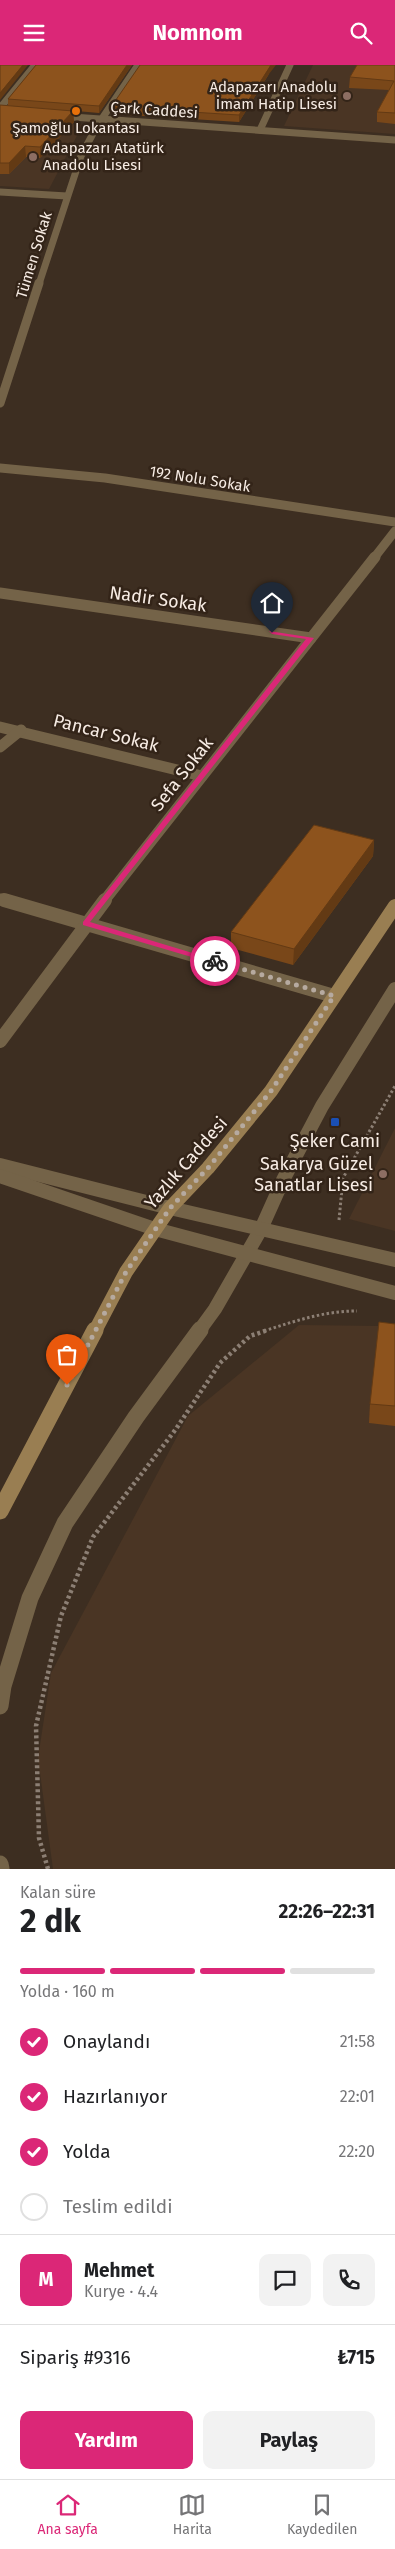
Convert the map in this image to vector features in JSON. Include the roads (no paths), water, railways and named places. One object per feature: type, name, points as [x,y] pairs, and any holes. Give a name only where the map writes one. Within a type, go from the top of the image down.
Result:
[{"type":"main road","name":"Yazlık Caddesi","points":[[0,1511],[126,1272],[170,1208],[208,1168],[271,1091],[395,906]]},
{"type":"street","points":[[9,112],[0,110],[34,65]]},
{"type":"street","name":"Tümen Sokak","points":[[0,403],[81,156],[138,65]]},
{"type":"street","points":[[260,130],[290,65]]},
{"type":"street","name":"Çark Caddesi","points":[[47,115],[395,140]]},
{"type":"street","points":[[0,192],[67,196]]},
{"type":"street","name":"192 Nolu Sokak","points":[[0,468],[105,478],[395,522]]},
{"type":"street","name":"Sefa Sokak","points":[[0,1041],[86,923],[395,531]]},
{"type":"street","name":"Nadir Sokak","points":[[0,593],[310,638]]},
{"type":"street","name":"Pancar Sokak","points":[[0,727],[21,730],[202,776]]},
{"type":"street","points":[[0,747],[21,730]]},
{"type":"street","points":[[0,899],[334,996]]},
{"type":"street","points":[[0,1706],[3,1686],[30,1597],[65,1523],[136,1417],[215,1309],[261,1229],[282,1180],[322,1107],[395,989]]},
{"type":"street","points":[[0,1165],[170,1208],[395,1260]]},
{"type":"street","points":[[0,1176],[155,1229],[395,1293]]},
{"type":"place","name":"Adapazarı Anadolu İmam Hatip Lisesi","points":[[347,96]]},
{"type":"place","name":"Şamoğlu Lokantası","points":[[76,111]]},
{"type":"place","name":"Adapazarı Atatürk Anadolu Lisesi","points":[[33,157]]},
{"type":"place","name":"Şeker Cami","points":[[335,1122]]},
{"type":"place","name":"Sakarya Güzel Sanatlar Lisesi","points":[[383,1174]]}]
